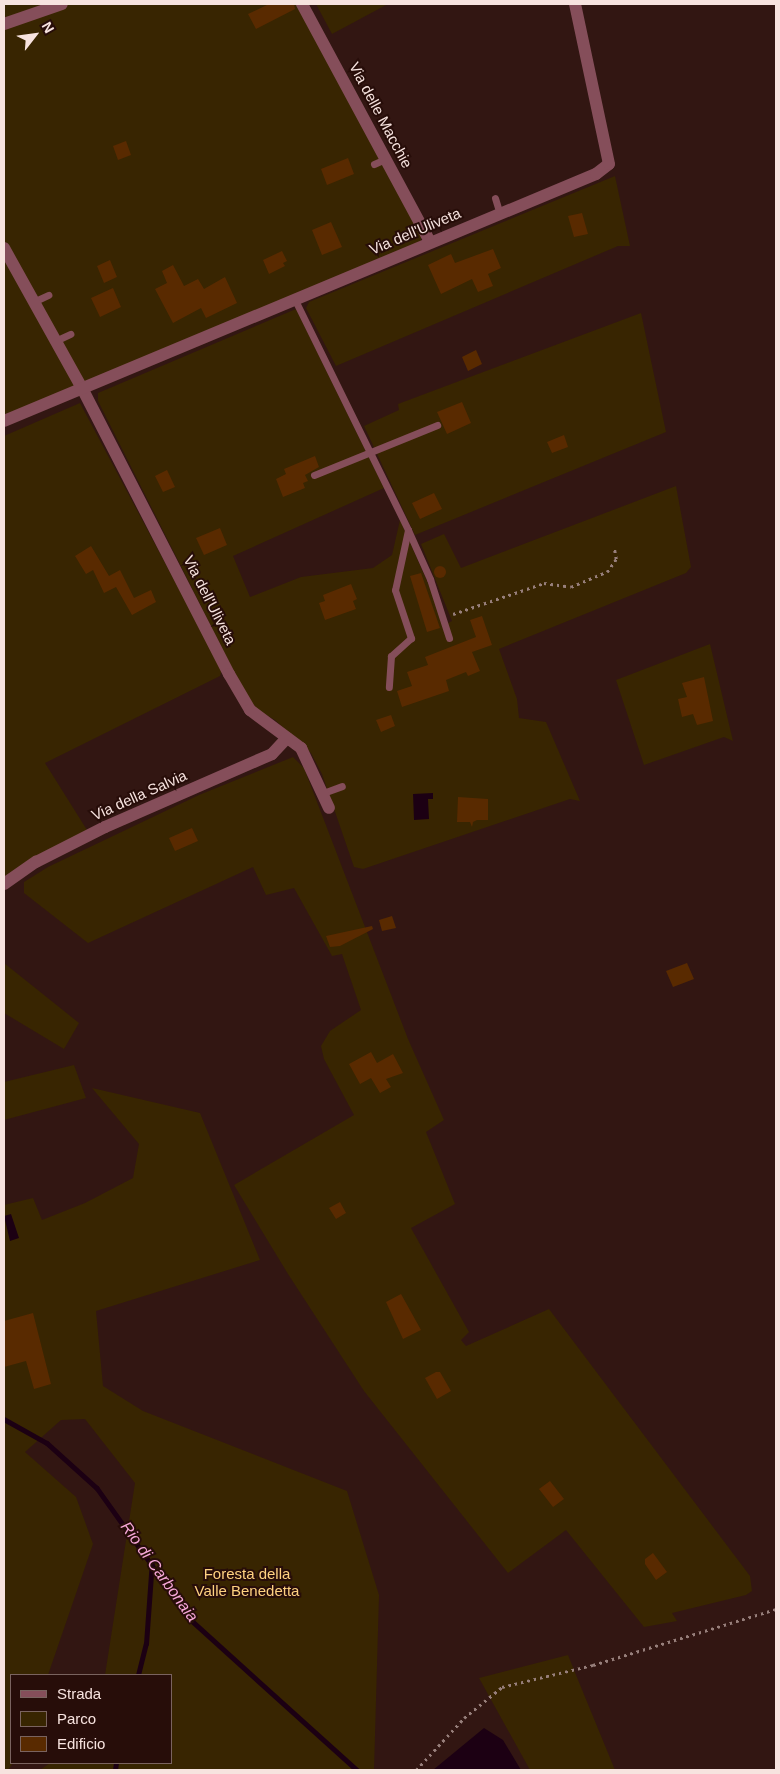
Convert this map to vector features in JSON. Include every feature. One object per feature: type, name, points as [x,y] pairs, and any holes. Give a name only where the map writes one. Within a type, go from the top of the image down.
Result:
[{"type":"street","points":[[4,24],[62,4]]},
{"type":"street","name":"Via delle Macchie","points":[[302,4],[380,162],[430,242]]},
{"type":"street","name":"Via dell'Uliveta","points":[[4,421],[596,174],[609,164],[575,4]]},
{"type":"street","points":[[4,248],[34,308],[82,388]]},
{"type":"street","name":"Via dell'Uliveta","points":[[82,388],[229,674],[250,710],[302,748],[329,808]]},
{"type":"street","name":"Via della Salvia","points":[[4,884],[36,862],[104,827],[272,754],[287,738]]},
{"type":"lane","points":[[495,198],[500,214]]},
{"type":"lane","points":[[34,308],[48,295]]},
{"type":"lane","points":[[296,300],[408,530],[444,617],[449,638]]},
{"type":"lane","points":[[55,341],[70,334]]},
{"type":"lane","points":[[314,475],[437,425]]},
{"type":"lane","points":[[389,687],[391,656],[411,638],[395,590],[408,530]]},
{"type":"lane","points":[[323,793],[342,786]]},
{"type":"path","points":[[444,617],[544,583],[571,587],[580,584],[607,572],[616,558],[614,548]]},
{"type":"path","points":[[416,1770],[464,1718],[502,1687],[593,1665],[776,1609]]},
{"type":"green space","points":[[4,4],[297,4],[421,235],[421,246],[4,426]]},
{"type":"green space","points":[[316,4],[388,4],[332,34]]},
{"type":"green space","points":[[615,176],[630,246],[618,246],[336,366],[306,308],[309,302]]},
{"type":"green space","points":[[296,309],[384,488],[233,556],[250,597],[301,577],[373,568],[392,555],[400,520],[446,624],[452,621],[421,544],[444,534],[461,568],[676,486],[691,567],[686,573],[499,649],[517,699],[519,718],[546,722],[580,801],[570,799],[363,869],[354,867],[322,774],[311,753],[275,720],[254,708],[242,688],[98,401],[98,393]]},
{"type":"green space","points":[[641,313],[666,432],[415,535],[364,426],[399,410],[398,404]]},
{"type":"green space","points":[[80,403],[222,670],[220,676],[45,763],[87,830],[4,880],[4,436]]},
{"type":"green space","points":[[710,644],[733,741],[724,737],[644,765],[616,680]]},
{"type":"green space","points":[[293,757],[304,768],[408,1039],[444,1120],[426,1132],[455,1204],[411,1228],[469,1332],[461,1340],[466,1346],[549,1309],[750,1576],[752,1591],[746,1595],[672,1613],[677,1621],[644,1627],[566,1530],[508,1573],[364,1391],[288,1274],[234,1185],[354,1115],[324,1059],[321,1046],[330,1031],[361,1010],[342,954],[332,956],[294,888],[266,895],[253,867],[88,943],[24,893],[24,882],[48,867],[199,795]]},
{"type":"green space","points":[[4,963],[79,1023],[64,1049],[4,1013]]},
{"type":"green space","points":[[74,1065],[86,1098],[4,1120],[4,1082]]},
{"type":"green space","name":"Foresta della Valle Benedetta","points":[[92,1088],[200,1113],[260,1260],[96,1311],[103,1386],[143,1411],[347,1491],[379,1595],[374,1770],[40,1770],[49,1764],[172,1764],[172,1674],[105,1674],[135,1483],[85,1419],[61,1420],[25,1452],[76,1497],[93,1544],[48,1674],[10,1674],[10,1764],[12,1764],[8,1770],[4,1770],[4,1205],[33,1198],[42,1220],[85,1203],[133,1178],[139,1144]]},
{"type":"green space","points":[[568,1655],[615,1770],[530,1770],[479,1678]]},
{"type":"shaded area","points":[[433,793],[433,799],[428,799],[429,819],[414,820],[413,794]]},
{"type":"shaded area","points":[[11,1214],[19,1238],[10,1241],[4,1216]]},
{"type":"shaded area","points":[[484,1728],[503,1740],[521,1770],[433,1770]]},
{"type":"building","points":[[269,4],[294,4],[295,9],[256,29],[248,14]]},
{"type":"building","points":[[126,141],[131,155],[118,160],[113,146]]},
{"type":"building","points":[[348,158],[354,174],[327,185],[321,169]]},
{"type":"building","points":[[582,213],[588,234],[574,237],[568,216]]},
{"type":"building","points":[[331,222],[342,247],[322,255],[312,230]]},
{"type":"building","points":[[493,249],[501,268],[488,274],[493,286],[478,292],[472,279],[441,294],[428,265],[451,254],[455,263]]},
{"type":"building","points":[[282,251],[287,261],[283,263],[285,266],[269,274],[263,260]]},
{"type":"building","points":[[110,260],[117,277],[104,283],[97,266]]},
{"type":"building","points":[[173,265],[184,286],[198,279],[204,289],[225,277],[237,303],[206,318],[201,308],[173,323],[155,289],[167,283],[162,271]]},
{"type":"building","points":[[113,288],[121,307],[100,317],[91,298]]},
{"type":"building","points":[[476,350],[482,364],[468,371],[462,357]]},
{"type":"building","points":[[462,402],[471,423],[447,434],[437,412]]},
{"type":"building","points":[[564,435],[568,447],[552,453],[547,442]]},
{"type":"building","points":[[315,456],[319,467],[305,475],[308,481],[303,483],[305,488],[283,497],[276,479],[286,474],[284,469]]},
{"type":"building","points":[[167,470],[175,487],[163,492],[155,476]]},
{"type":"building","points":[[434,493],[442,509],[420,519],[412,503]]},
{"type":"building","points":[[220,528],[227,545],[204,555],[196,538]]},
{"type":"building","points":[[91,546],[109,576],[120,570],[134,598],[151,590],[156,602],[132,615],[116,587],[104,593],[93,570],[86,574],[75,556]]},
{"type":"building","points":[[438,566],[442,566],[446,572],[442,578],[438,578],[434,574],[434,570]]},
{"type":"building","points":[[421,573],[440,628],[427,632],[410,576]]},
{"type":"building","points":[[351,584],[357,599],[353,601],[356,609],[325,620],[319,603],[325,601],[323,595]]},
{"type":"building","points":[[482,616],[492,645],[472,652],[480,671],[468,676],[466,672],[446,680],[449,691],[402,707],[397,691],[412,686],[407,672],[428,665],[425,657],[476,637],[470,620]]},
{"type":"building","points":[[704,677],[713,721],[697,725],[693,714],[682,717],[678,699],[687,697],[682,683]]},
{"type":"building","points":[[391,715],[395,726],[381,732],[376,720]]},
{"type":"building","points":[[458,797],[488,799],[488,820],[477,820],[473,822],[472,827],[470,822],[457,822]]},
{"type":"building","points":[[192,828],[198,841],[175,851],[169,838]]},
{"type":"building","points":[[392,916],[396,928],[382,931],[379,920]]},
{"type":"building","points":[[372,926],[373,929],[340,946],[330,947],[326,936]]},
{"type":"building","points":[[687,963],[694,979],[673,987],[666,971]]},
{"type":"building","points":[[371,1052],[377,1063],[393,1054],[403,1073],[386,1079],[391,1087],[380,1093],[371,1078],[360,1084],[349,1064]]},
{"type":"building","points":[[340,1202],[346,1213],[336,1219],[329,1208]]},
{"type":"building","points":[[401,1294],[421,1330],[403,1339],[386,1302]]},
{"type":"building","points":[[33,1313],[51,1384],[34,1389],[26,1361],[4,1367],[4,1321]]},
{"type":"building","points":[[440,1372],[451,1391],[437,1399],[425,1378]]},
{"type":"building","points":[[550,1481],[564,1499],[553,1507],[539,1489]]},
{"type":"building","points":[[653,1553],[667,1572],[656,1580],[645,1564],[645,1559]]},
{"type":"waterway","name":"Rio di Carbonaia","points":[[4,1419],[47,1443],[97,1488],[191,1620],[357,1770]]},
{"type":"waterway","points":[[138,1674],[146,1644],[152,1561]]},
{"type":"waterway","points":[[115,1770],[116,1764]]}]
